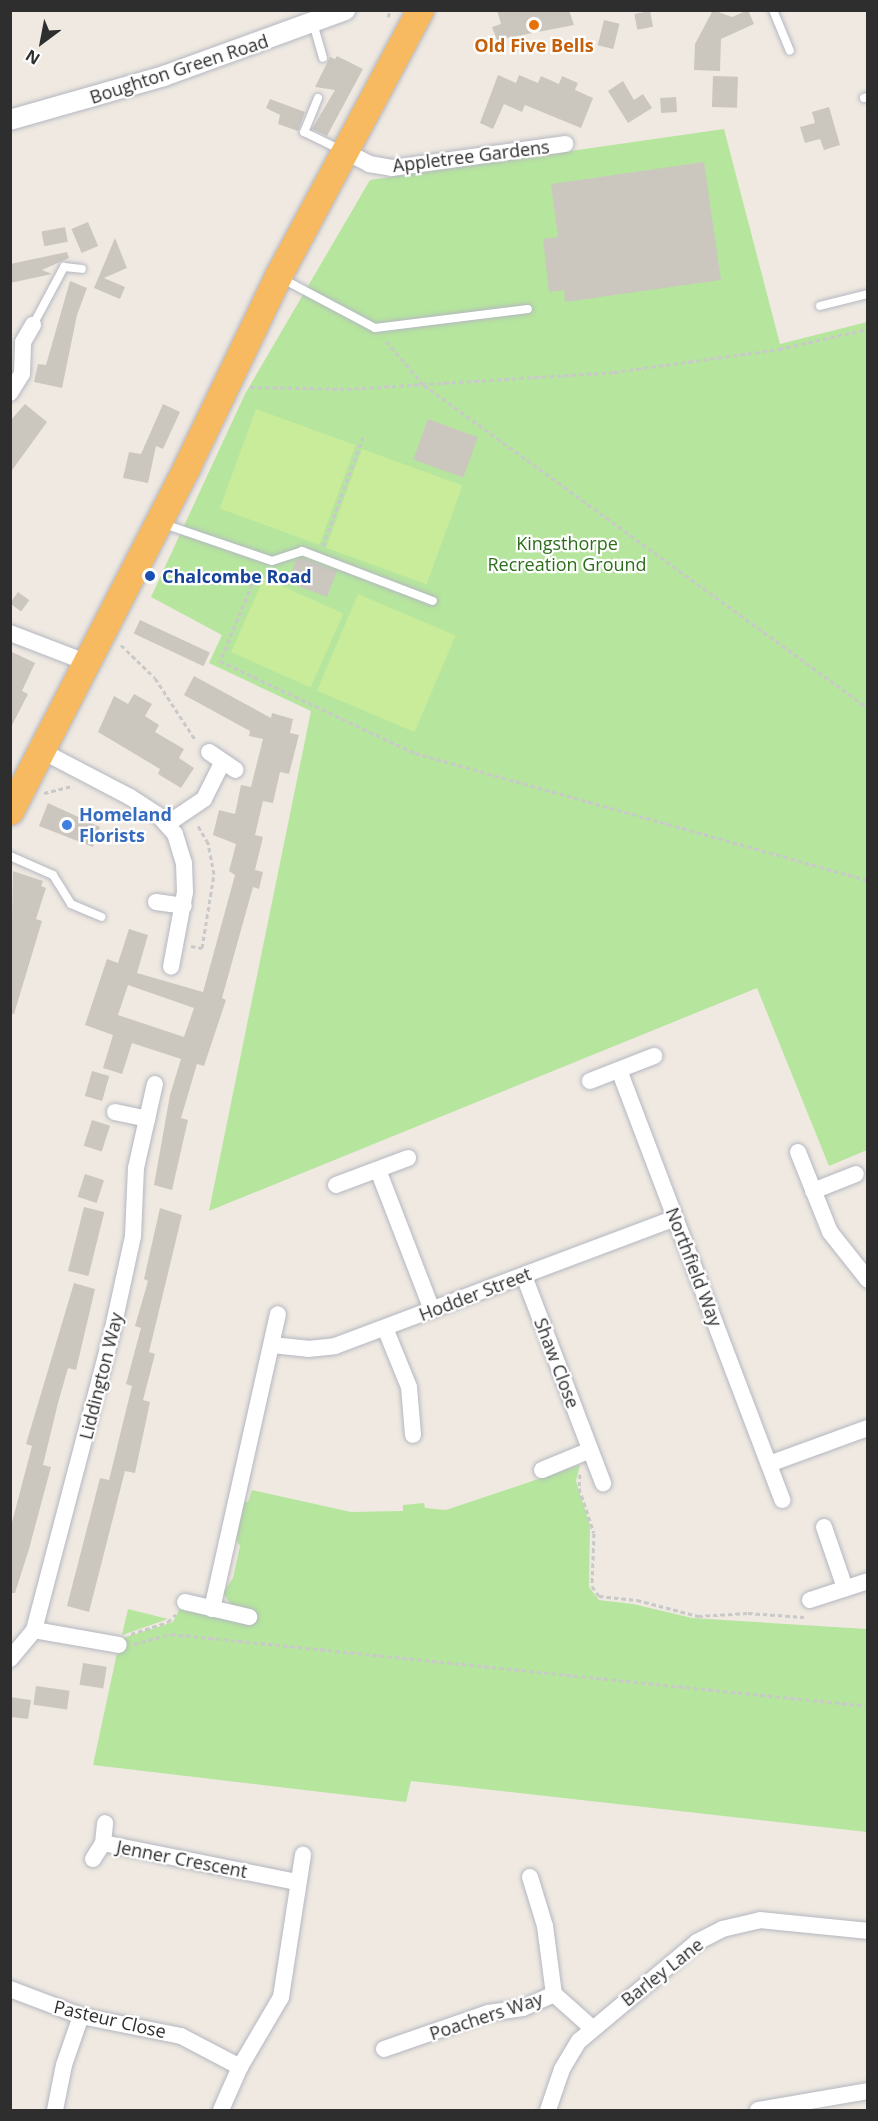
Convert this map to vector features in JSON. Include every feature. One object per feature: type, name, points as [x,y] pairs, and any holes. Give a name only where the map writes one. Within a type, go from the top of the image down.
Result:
[{"type":"highway","points":[[10,811],[88,663],[278,276],[420,10]]},
{"type":"street","name":"Boughton Green Road","points":[[10,120],[164,76],[345,10]]},
{"type":"street","name":"Appletree Gardens","points":[[344,151],[369,164],[392,168],[566,144]]},
{"type":"street","points":[[10,393],[22,374],[17,338],[33,325]]},
{"type":"street","points":[[10,633],[88,663]]},
{"type":"street","points":[[42,751],[130,797],[168,824],[184,863],[184,906],[171,967]]},
{"type":"street","points":[[168,824],[188,813],[204,800],[229,766],[208,752]]},
{"type":"street","points":[[156,903],[184,906]]},
{"type":"street","points":[[590,1081],[654,1056]]},
{"type":"street","name":"Northfield Way","points":[[619,1070],[782,1500]]},
{"type":"street","name":"Liddington Way","points":[[10,1659],[34,1630],[124,1285],[133,1236],[134,1182],[155,1084]]},
{"type":"street","points":[[115,1112],[147,1119]]},
{"type":"street","points":[[798,1152],[830,1232],[867,1280]]},
{"type":"street","points":[[336,1185],[408,1158]]},
{"type":"street","points":[[378,1170],[432,1311]]},
{"type":"street","points":[[813,1191],[856,1174]]},
{"type":"street","name":"Hodder Street","points":[[272,1345],[322,1348],[386,1328],[675,1218]]},
{"type":"street","name":"Shaw Close","points":[[524,1276],[603,1483]]},
{"type":"street","points":[[212,1609],[278,1314]]},
{"type":"street","points":[[386,1328],[409,1387],[413,1435]]},
{"type":"street","points":[[769,1464],[867,1428]]},
{"type":"street","points":[[542,1470],[590,1450]]},
{"type":"street","points":[[824,1527],[845,1588]]},
{"type":"street","points":[[810,1600],[867,1581]]},
{"type":"street","points":[[184,1602],[249,1617]]},
{"type":"street","points":[[34,1630],[121,1641]]},
{"type":"street","name":"Jenner Crescent","points":[[93,1860],[103,1843],[105,1823]]},
{"type":"street","name":"Jenner Crescent","points":[[103,1843],[297,1882]]},
{"type":"street","points":[[221,2110],[240,2067],[281,1997],[303,1855]]},
{"type":"street","name":"Poachers Way","points":[[530,1877],[545,1926],[554,1994],[592,2028]]},
{"type":"street","name":"Barley Lane","points":[[548,2110],[562,2069],[592,2028],[683,1951],[722,1929],[744,1922],[777,1920],[867,1931]]},
{"type":"street","name":"Pasteur Close","points":[[10,1989],[81,2016],[171,2033],[240,2067]]},
{"type":"street","name":"Poachers Way","points":[[384,2049],[489,2013],[523,2008],[554,1994]]},
{"type":"street","points":[[55,2110],[64,2065],[81,2016]]},
{"type":"street","points":[[758,2110],[867,2091]]},
{"type":"lane","points":[[773,10],[790,51]]},
{"type":"lane","points":[[313,22],[323,58]]},
{"type":"lane","points":[[318,98],[304,132],[344,151]]},
{"type":"lane","points":[[33,325],[64,267],[82,269]]},
{"type":"lane","points":[[278,276],[375,328],[528,309]]},
{"type":"lane","points":[[820,306],[867,294]]},
{"type":"lane","points":[[158,522],[277,561],[296,550],[434,601]]},
{"type":"lane","points":[[10,856],[53,875],[71,904],[101,917]]},
{"type":"path","points":[[388,17],[390,11]]},
{"type":"path","points":[[375,328],[424,386],[867,708]]},
{"type":"path","points":[[228,378],[255,389],[424,386],[698,362],[779,350],[867,329]]},
{"type":"path","points":[[319,557],[363,437]]},
{"type":"path","points":[[263,558],[220,661],[415,753],[867,880]]},
{"type":"path","points":[[120,644],[154,678],[192,737],[208,752]]},
{"type":"path","points":[[178,942],[202,948],[212,892],[208,843],[188,813]]},
{"type":"path","points":[[590,1450],[579,1482],[594,1533],[592,1586],[599,1596],[637,1600],[698,1616],[748,1613],[795,1618],[811,1613],[810,1600]]},
{"type":"path","points":[[121,1641],[171,1620],[184,1602]]},
{"type":"path","points":[[121,1641],[171,1634],[867,1706]]},
{"type":"green space","name":"Kingsthorpe Recreation Ground","points":[[724,129],[780,344],[867,322],[867,1150],[829,1166],[757,988],[209,1211],[311,711],[209,663],[222,635],[151,597],[245,394],[370,180]]},
{"type":"green space","points":[[256,409],[356,445],[319,545],[220,509]]},
{"type":"green space","points":[[362,449],[463,486],[427,584],[326,548]]},
{"type":"green space","points":[[264,578],[343,613],[311,687],[231,652]]},
{"type":"green space","points":[[358,594],[456,635],[415,732],[317,691]]},
{"type":"green space","points":[[580,1465],[576,1481],[590,1525],[589,1587],[599,1600],[633,1604],[692,1618],[867,1629],[867,1832],[411,1781],[406,1802],[93,1765],[120,1639],[173,1622],[180,1608],[231,1605],[223,1593],[233,1578],[240,1546],[235,1538],[244,1501],[248,1502],[252,1490],[351,1512],[403,1511],[403,1505],[424,1503],[425,1508],[446,1510]]},
{"type":"green space","points":[[128,1609],[168,1619],[122,1635]]},
{"type":"building","name":"Old Five Bells","points":[[497,10],[569,10],[574,25],[497,40],[492,27],[501,24]]},
{"type":"building","points":[[713,10],[732,17],[748,10],[754,24],[721,39],[720,71],[694,70],[695,44]]},
{"type":"building","points":[[650,11],[653,27],[637,30],[634,14]]},
{"type":"building","points":[[604,20],[620,24],[613,49],[598,45]]},
{"type":"building","points":[[337,56],[363,69],[327,136],[312,129],[335,90],[315,87],[330,57],[335,59]]},
{"type":"building","points":[[498,75],[516,83],[519,75],[538,83],[541,76],[559,84],[562,76],[578,83],[575,90],[593,98],[581,128],[525,105],[522,112],[504,104],[493,129],[480,123]]},
{"type":"building","points":[[713,76],[738,77],[737,108],[712,107]]},
{"type":"building","points":[[623,81],[634,100],[643,94],[652,108],[628,123],[608,91]]},
{"type":"building","points":[[676,97],[677,112],[661,113],[660,98]]},
{"type":"building","points":[[270,99],[305,112],[298,131],[278,124],[280,115],[266,108]]},
{"type":"building","points":[[829,107],[840,145],[824,150],[820,139],[805,143],[800,127],[815,123],[812,112]]},
{"type":"building","points":[[704,162],[721,280],[565,302],[564,290],[549,292],[543,239],[558,237],[551,184]]},
{"type":"building","points":[[88,222],[98,246],[82,253],[71,229]]},
{"type":"building","points":[[65,227],[68,242],[44,246],[41,232]]},
{"type":"building","points":[[115,238],[127,268],[104,278],[125,287],[120,299],[94,288]]},
{"type":"building","points":[[67,252],[69,258],[42,270],[52,274],[10,283],[10,264]]},
{"type":"building","points":[[70,281],[87,288],[77,315],[62,388],[34,382],[38,364],[46,365]]},
{"type":"building","points":[[25,404],[47,422],[10,473],[10,421]]},
{"type":"building","points":[[163,404],[180,412],[163,449],[156,446],[148,483],[123,478],[129,452],[141,454]]},
{"type":"building","points":[[428,419],[478,437],[463,478],[413,459]]},
{"type":"building","points":[[302,558],[337,571],[327,597],[288,582],[296,560]]},
{"type":"building","points":[[18,592],[29,600],[21,612],[10,603]]},
{"type":"building","points":[[140,620],[210,653],[203,666],[134,634]]},
{"type":"building","points":[[10,651],[35,663],[22,691],[28,694],[10,729]]},
{"type":"building","points":[[194,676],[271,718],[272,713],[293,719],[290,733],[299,735],[289,774],[280,772],[273,803],[263,801],[255,835],[263,837],[255,870],[263,872],[259,889],[253,887],[222,998],[226,1000],[204,1066],[197,1064],[181,1118],[188,1120],[172,1190],[154,1185],[170,1095],[181,1059],[132,1043],[122,1074],[103,1068],[113,1035],[85,1025],[107,959],[118,963],[129,929],[148,935],[137,973],[203,992],[235,875],[229,871],[236,844],[213,835],[219,810],[235,814],[241,785],[251,787],[263,739],[249,736],[250,731],[184,695]],"holes":[[[128,985],[194,1008],[184,1037],[118,1015]]]},
{"type":"building","points":[[134,694],[152,704],[145,716],[159,725],[155,732],[184,749],[179,758],[194,768],[181,788],[158,774],[160,769],[98,732],[114,696],[128,704]]},
{"type":"building","points":[[48,803],[100,827],[93,847],[39,826]]},
{"type":"building","points":[[13,871],[43,881],[41,886],[46,888],[36,919],[42,921],[14,1014],[10,1014]]},
{"type":"building","points":[[92,1071],[109,1076],[102,1101],[85,1096]]},
{"type":"building","points":[[92,1120],[110,1126],[102,1152],[84,1146]]},
{"type":"building","points":[[85,1174],[104,1180],[97,1203],[78,1197]]},
{"type":"building","points":[[84,1207],[104,1212],[88,1276],[68,1271]]},
{"type":"building","points":[[160,1208],[182,1215],[149,1352],[155,1354],[143,1400],[150,1402],[135,1473],[125,1471],[89,1612],[67,1606],[100,1478],[109,1480],[132,1386],[126,1384],[141,1328],[135,1326],[148,1281],[144,1279]]},
{"type":"building","points":[[74,1283],[95,1289],[76,1370],[68,1368],[58,1403],[43,1465],[51,1467],[29,1549],[15,1593],[10,1593],[10,1530],[32,1446],[26,1444]]},
{"type":"building","points":[[83,1663],[107,1667],[103,1688],[80,1685]]},
{"type":"building","points":[[36,1686],[70,1691],[67,1710],[33,1705]]},
{"type":"building","points":[[10,1697],[31,1700],[28,1719],[10,1717]]},
{"type":"place","name":"Old Five Bells","points":[[534,25]]},
{"type":"place","name":"Chalcombe Road","points":[[150,576]]},
{"type":"place","name":"Homeland Florists","points":[[67,825]]}]
